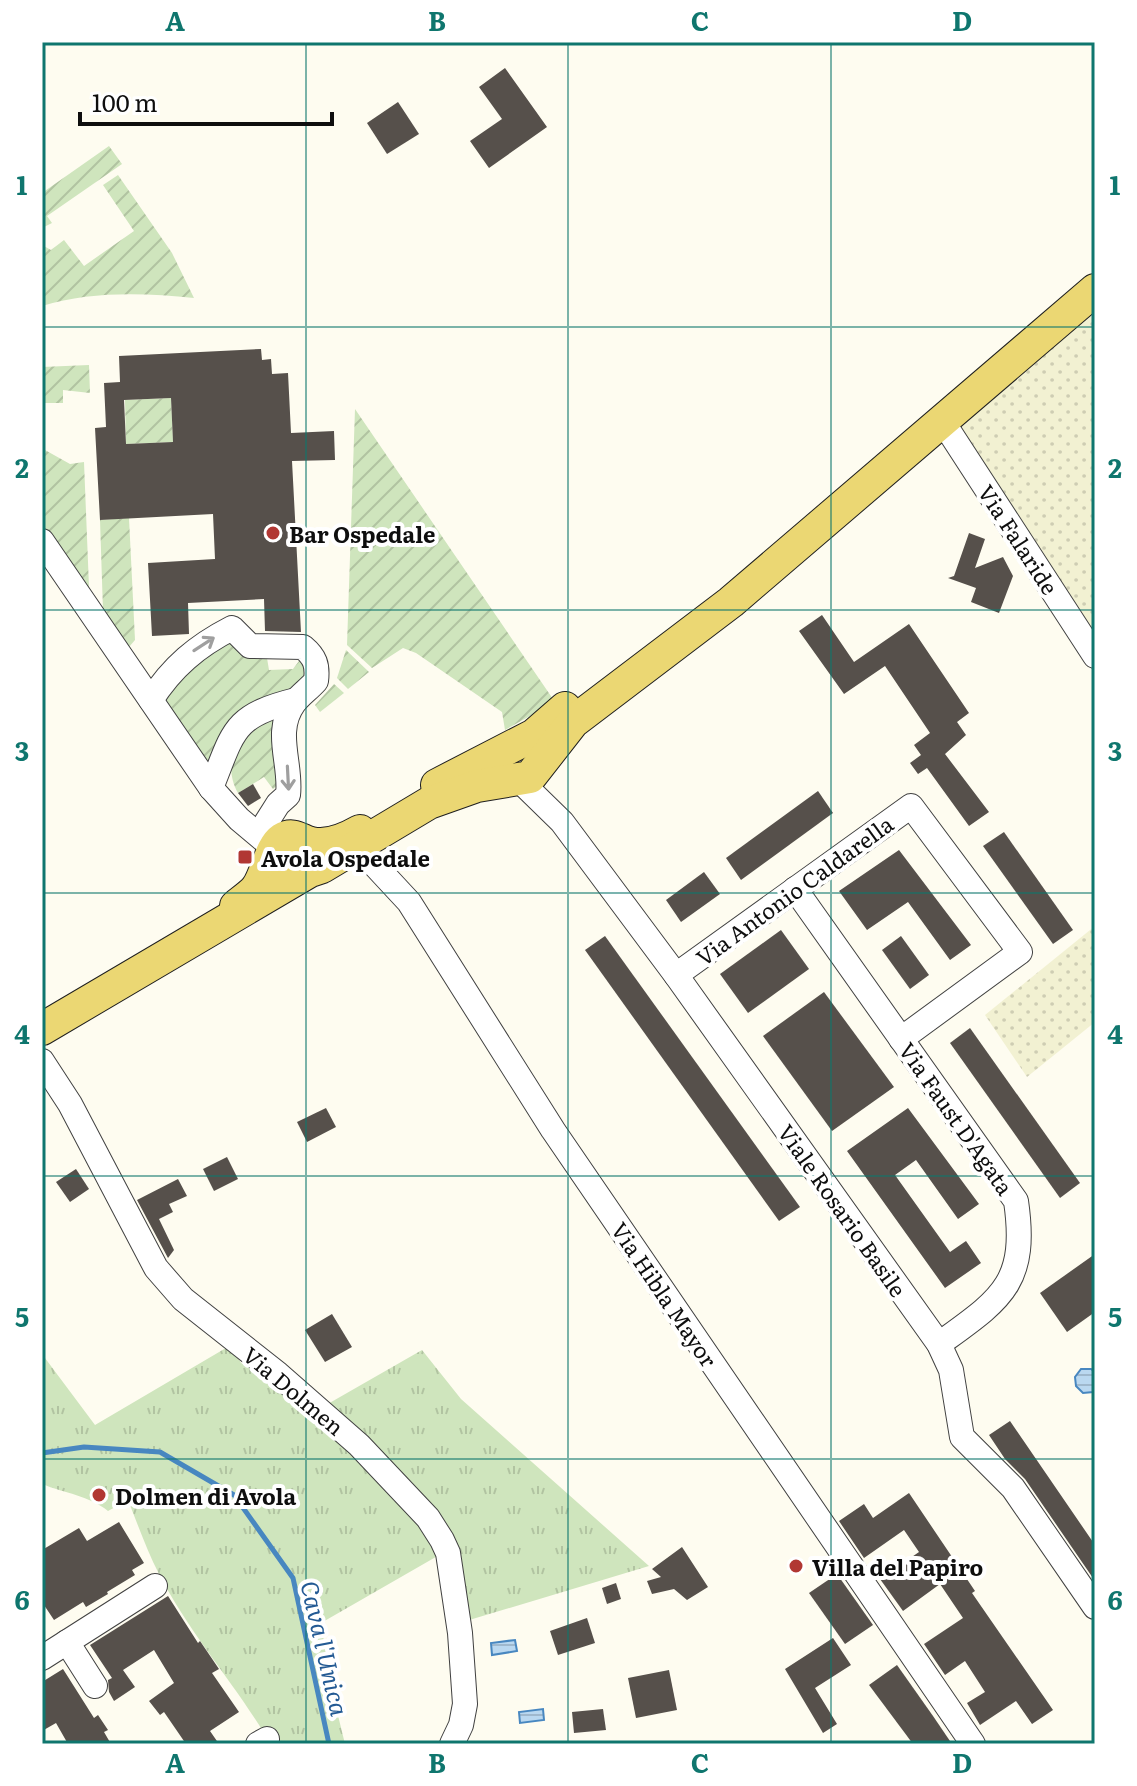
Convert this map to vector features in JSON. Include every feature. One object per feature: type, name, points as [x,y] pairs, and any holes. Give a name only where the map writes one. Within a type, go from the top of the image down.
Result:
[{"type":"main road","points":[[42,1029],[208,929],[249,910],[306,864],[322,867],[429,803],[477,786],[522,764],[534,735],[563,709],[632,675],[731,602],[1095,290]]},
{"type":"main road","points":[[268,847],[275,869],[285,877],[452,776],[522,764]]},
{"type":"main road","points":[[208,929],[255,890],[268,847]]},
{"type":"street","name":"Via Falaride","points":[[943,422],[1095,656]]},
{"type":"street","points":[[42,541],[211,788],[268,847]]},
{"type":"street","points":[[151,700],[167,676],[188,655],[232,628],[250,646],[303,647],[312,655],[317,664],[316,681],[296,700],[285,718],[283,739],[290,778],[288,795],[278,804],[268,847]]},
{"type":"street","points":[[211,788],[231,739],[242,723],[257,712],[296,700]]},
{"type":"street","name":"Viale Rosario Basile","points":[[522,764],[939,1344],[951,1370],[962,1437],[1013,1488],[1095,1607]]},
{"type":"street","name":"Via Antonio Caldarella","points":[[676,975],[911,806],[1020,952],[901,1039]]},
{"type":"street","name":"Via Hibla Mayor","points":[[357,846],[409,902],[553,1130],[973,1744]]},
{"type":"street","name":"Via Faust D'Agata","points":[[795,889],[1016,1201],[1021,1233],[1011,1280],[991,1306],[939,1344]]},
{"type":"street","name":"Via Dolmen","points":[[42,1061],[70,1104],[156,1268],[183,1299],[278,1374],[359,1445],[428,1518],[442,1540],[448,1553],[460,1633],[465,1704],[461,1725],[452,1744]]},
{"type":"street","points":[[42,1658],[155,1586]]},
{"type":"street","points":[[67,1642],[95,1686]]},
{"type":"green space","points":[[109,146],[122,164],[47,216],[52,223],[42,228],[42,193]]},
{"type":"green space","points":[[118,175],[172,253],[194,298],[118,294],[42,306],[42,245],[51,250],[64,240],[84,266],[134,231],[103,185]]},
{"type":"green space","points":[[1095,306],[1095,633],[1085,633],[960,429],[961,421]]},
{"type":"green space","points":[[89,365],[90,393],[63,390],[63,403],[42,403],[42,367]]},
{"type":"green space","points":[[171,398],[173,442],[126,444],[125,400]]},
{"type":"green space","points":[[355,409],[555,702],[505,730],[502,712],[416,653],[403,648],[372,668],[347,645]]},
{"type":"green space","points":[[42,427],[45,450],[70,464],[84,462],[89,587],[85,591],[42,526]]},
{"type":"green space","points":[[129,518],[135,640],[129,647],[103,611],[100,520]]},
{"type":"green space","points":[[231,637],[243,657],[267,658],[269,670],[293,669],[302,657],[312,673],[209,763],[174,720],[167,707],[166,696],[178,675]]},
{"type":"green space","points":[[346,650],[369,672],[348,689],[337,678]]},
{"type":"green space","points":[[334,684],[344,693],[320,712],[315,705]]},
{"type":"green space","points":[[276,714],[286,779],[273,789],[264,777],[238,793],[231,767],[233,756],[255,728]]},
{"type":"green space","points":[[1095,926],[1095,1022],[1027,1077],[985,1015]]},
{"type":"green space","points":[[231,1345],[241,1363],[259,1372],[399,1494],[441,1554],[321,1623],[332,1691],[345,1744],[277,1744],[279,1738],[273,1731],[264,1733],[170,1595],[150,1556],[128,1500],[108,1511],[85,1498],[42,1484],[42,1354],[95,1425]]},
{"type":"green space","points":[[422,1350],[461,1399],[649,1566],[466,1621],[461,1573],[326,1405]]},
{"type":"water","points":[[1081,1369],[1095,1372],[1093,1392],[1083,1393],[1076,1386],[1075,1377]]},
{"type":"water","points":[[515,1640],[517,1651],[492,1655],[491,1643]]},
{"type":"water","points":[[543,1709],[544,1720],[520,1723],[519,1712]]},
{"type":"building","points":[[505,68],[547,127],[489,168],[470,141],[502,119],[479,87]]},
{"type":"building","points":[[398,102],[419,134],[387,154],[367,123]]},
{"type":"building","points":[[261,349],[262,360],[271,359],[272,374],[288,373],[291,433],[334,431],[335,460],[292,461],[301,632],[265,631],[264,599],[188,603],[189,634],[152,636],[148,563],[215,559],[213,514],[100,520],[95,428],[106,427],[104,383],[120,382],[119,356]],"holes":[[[171,398],[173,442],[126,444],[124,400]]]},
{"type":"building","points":[[969,533],[985,539],[975,568],[1003,557],[1013,576],[999,613],[971,602],[976,588],[948,578],[954,576]]},
{"type":"building","points":[[822,615],[854,662],[909,624],[969,713],[957,722],[966,735],[945,754],[989,812],[969,826],[927,768],[918,774],[910,763],[921,755],[914,745],[930,733],[885,666],[844,694],[799,631]]},
{"type":"building","points":[[253,784],[261,798],[248,806],[238,793]]},
{"type":"building","points":[[818,791],[833,813],[741,880],[726,858]]},
{"type":"building","points":[[1004,832],[1073,930],[1053,944],[983,846]]},
{"type":"building","points":[[899,850],[971,945],[950,960],[908,902],[867,930],[839,891]]},
{"type":"building","points":[[704,872],[720,894],[681,922],[666,900]]},
{"type":"building","points":[[781,930],[809,969],[748,1013],[720,974]]},
{"type":"building","points":[[605,936],[800,1207],[779,1221],[585,950]]},
{"type":"building","points":[[901,936],[929,975],[910,989],[882,950]]},
{"type":"building","points":[[824,992],[894,1087],[832,1131],[763,1036]]},
{"type":"building","points":[[970,1028],[1080,1183],[1060,1198],[950,1043]]},
{"type":"building","points":[[326,1108],[336,1127],[307,1142],[297,1122]]},
{"type":"building","points":[[908,1108],[979,1204],[958,1219],[916,1160],[895,1175],[950,1252],[966,1241],[981,1263],[945,1288],[847,1151]]},
{"type":"building","points":[[227,1157],[238,1179],[214,1191],[203,1169]]},
{"type":"building","points":[[76,1169],[89,1189],[70,1202],[56,1182]]},
{"type":"building","points":[[178,1179],[187,1196],[169,1204],[173,1212],[159,1219],[174,1250],[168,1258],[137,1200]]},
{"type":"building","points":[[1095,1254],[1095,1312],[1067,1332],[1040,1293]]},
{"type":"building","points":[[332,1314],[352,1347],[325,1362],[305,1330]]},
{"type":"building","points":[[1010,1421],[1095,1545],[1095,1581],[1025,1479],[1005,1459],[989,1435]]},
{"type":"building","points":[[909,1493],[975,1591],[972,1593],[1053,1710],[1032,1724],[1016,1701],[980,1725],[967,1703],[985,1692],[965,1661],[945,1675],[924,1644],[963,1618],[940,1584],[903,1611],[880,1579],[919,1552],[904,1530],[864,1558],[839,1521],[864,1504],[873,1518]]},
{"type":"building","points":[[119,1522],[144,1563],[132,1570],[135,1575],[108,1594],[86,1607],[83,1602],[54,1620],[42,1602],[42,1550],[79,1528],[87,1541]]},
{"type":"building","points":[[682,1547],[708,1587],[687,1600],[674,1589],[652,1594],[647,1581],[661,1577],[652,1569]]},
{"type":"building","points":[[837,1574],[873,1625],[845,1644],[809,1593]]},
{"type":"building","points":[[616,1583],[621,1599],[607,1604],[602,1588]]},
{"type":"building","points":[[168,1596],[219,1669],[212,1673],[239,1712],[210,1731],[219,1744],[186,1744],[164,1712],[160,1715],[149,1701],[174,1683],[154,1650],[123,1670],[135,1687],[114,1701],[109,1692],[108,1680],[112,1678],[90,1645]]},
{"type":"building","points":[[587,1618],[595,1643],[558,1655],[550,1631]]},
{"type":"building","points":[[833,1638],[851,1665],[815,1688],[837,1724],[823,1733],[785,1669]]},
{"type":"building","points":[[897,1665],[952,1744],[913,1744],[869,1685]]},
{"type":"building","points":[[63,1669],[94,1718],[98,1715],[108,1730],[104,1732],[111,1744],[68,1744],[56,1723],[42,1731],[42,1682]]},
{"type":"building","points":[[669,1670],[677,1710],[636,1718],[628,1678]]},
{"type":"building","points":[[603,1709],[606,1730],[574,1733],[572,1712]]},
{"type":"waterway","name":"Cava l'Unica","points":[[42,1453],[84,1447],[160,1452],[234,1495],[293,1578],[329,1744]]},
{"type":"place","name":"Bar Ospedale","points":[[273,533]]},
{"type":"place","name":"Avola Ospedale","points":[[245,857]]},
{"type":"place","name":"Dolmen di Avola","points":[[99,1495]]},
{"type":"place","name":"Villa del Papiro","points":[[796,1566]]}]
